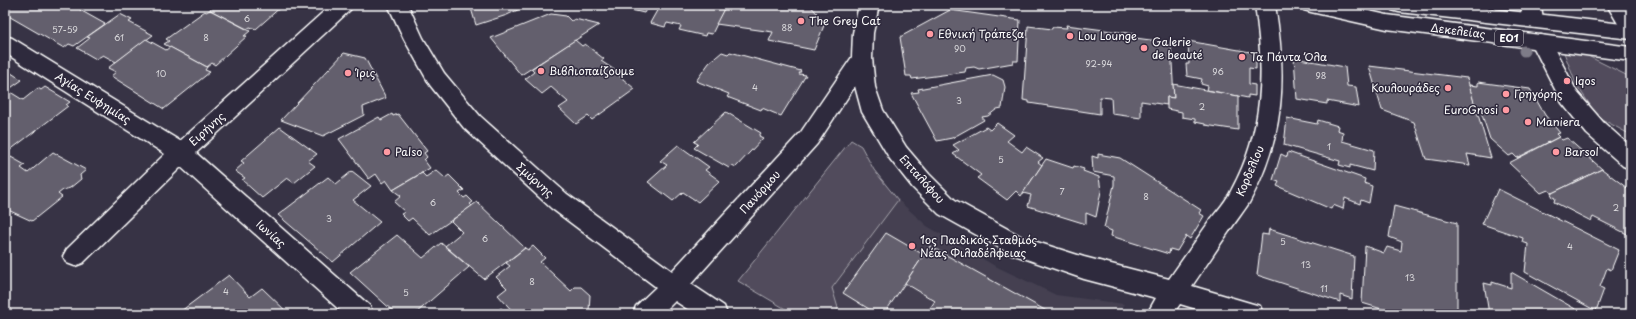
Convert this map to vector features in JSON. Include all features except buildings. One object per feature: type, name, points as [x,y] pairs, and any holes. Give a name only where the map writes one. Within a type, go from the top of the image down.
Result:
[{"type":"street","name":"Ειρήνης","points":[[75,256],[181,153],[343,5]]},
{"type":"street","name":"Σμύρνης","points":[[398,5],[414,39],[437,79],[472,122],[558,201],[674,286],[715,314]]},
{"type":"street","name":"Επταλόφου","points":[[869,5],[863,33],[862,58],[866,87],[873,112],[898,153],[921,182],[947,207],[1017,246],[1084,268],[1176,292],[1250,314]]},
{"type":"street","name":"Κορδελίου","points":[[1159,314],[1176,292],[1240,197],[1256,161],[1267,127],[1271,99],[1270,30],[1265,5]]},
{"type":"street","name":"Δεκελείας","points":[[1311,5],[1387,22],[1631,54]]},
{"type":"street","name":"Δεκελείας","points":[[1399,5],[1532,13],[1631,30]]},
{"type":"street","points":[[1617,5],[1631,30]]},
{"type":"street","points":[[1541,42],[1569,97],[1582,114],[1631,160]]},
{"type":"street","name":"Αγίας Ευφημίας","points":[[5,44],[181,153]]},
{"type":"street","name":"Πανόρμου","points":[[645,314],[674,286],[809,138],[862,58]]},
{"type":"street","name":"Ιωνίας","points":[[181,153],[361,314]]},
{"type":"shaded area","points":[[1563,50],[1586,55],[1631,79],[1631,135],[1598,117],[1576,84]]},
{"type":"shaded area","points":[[851,140],[861,146],[874,170],[898,200],[832,288],[838,308],[835,314],[794,314],[738,281]]},
{"type":"shaded area","name":"1ος Παιδικός Σταθμός Νέας Φιλαδέλφειας","points":[[898,200],[927,226],[995,266],[1056,295],[1124,304],[1117,314],[835,314],[838,308],[832,288]]},
{"type":"place","name":"The Grey Cat","points":[[801,21]]},
{"type":"place","name":"Εθνική Τράπεζα","points":[[930,34]]},
{"type":"place","name":"Lou Lounge","points":[[1070,36]]},
{"type":"place","name":"Galerie de beauté","points":[[1144,48]]},
{"type":"place","name":"Τα Πάντα Όλα","points":[[1242,57]]},
{"type":"place","name":"Βιβλιοπαίζουμε","points":[[541,71]]},
{"type":"place","name":"Ίρις","points":[[348,73]]},
{"type":"place","name":"Iqos","points":[[1567,81]]},
{"type":"place","name":"Κουλουράδες","points":[[1448,88]]},
{"type":"place","name":"Γρηγόρης","points":[[1506,94]]},
{"type":"place","name":"EuroGnosi","points":[[1506,110]]},
{"type":"place","name":"Maniera","points":[[1528,122]]},
{"type":"place","name":"Palso","points":[[387,152]]},
{"type":"place","name":"Barsol","points":[[1556,152]]},
{"type":"place","name":"1ος Παιδικός Σταθμός Νέας Φιλαδέλφειας","points":[[912,246]]}]
